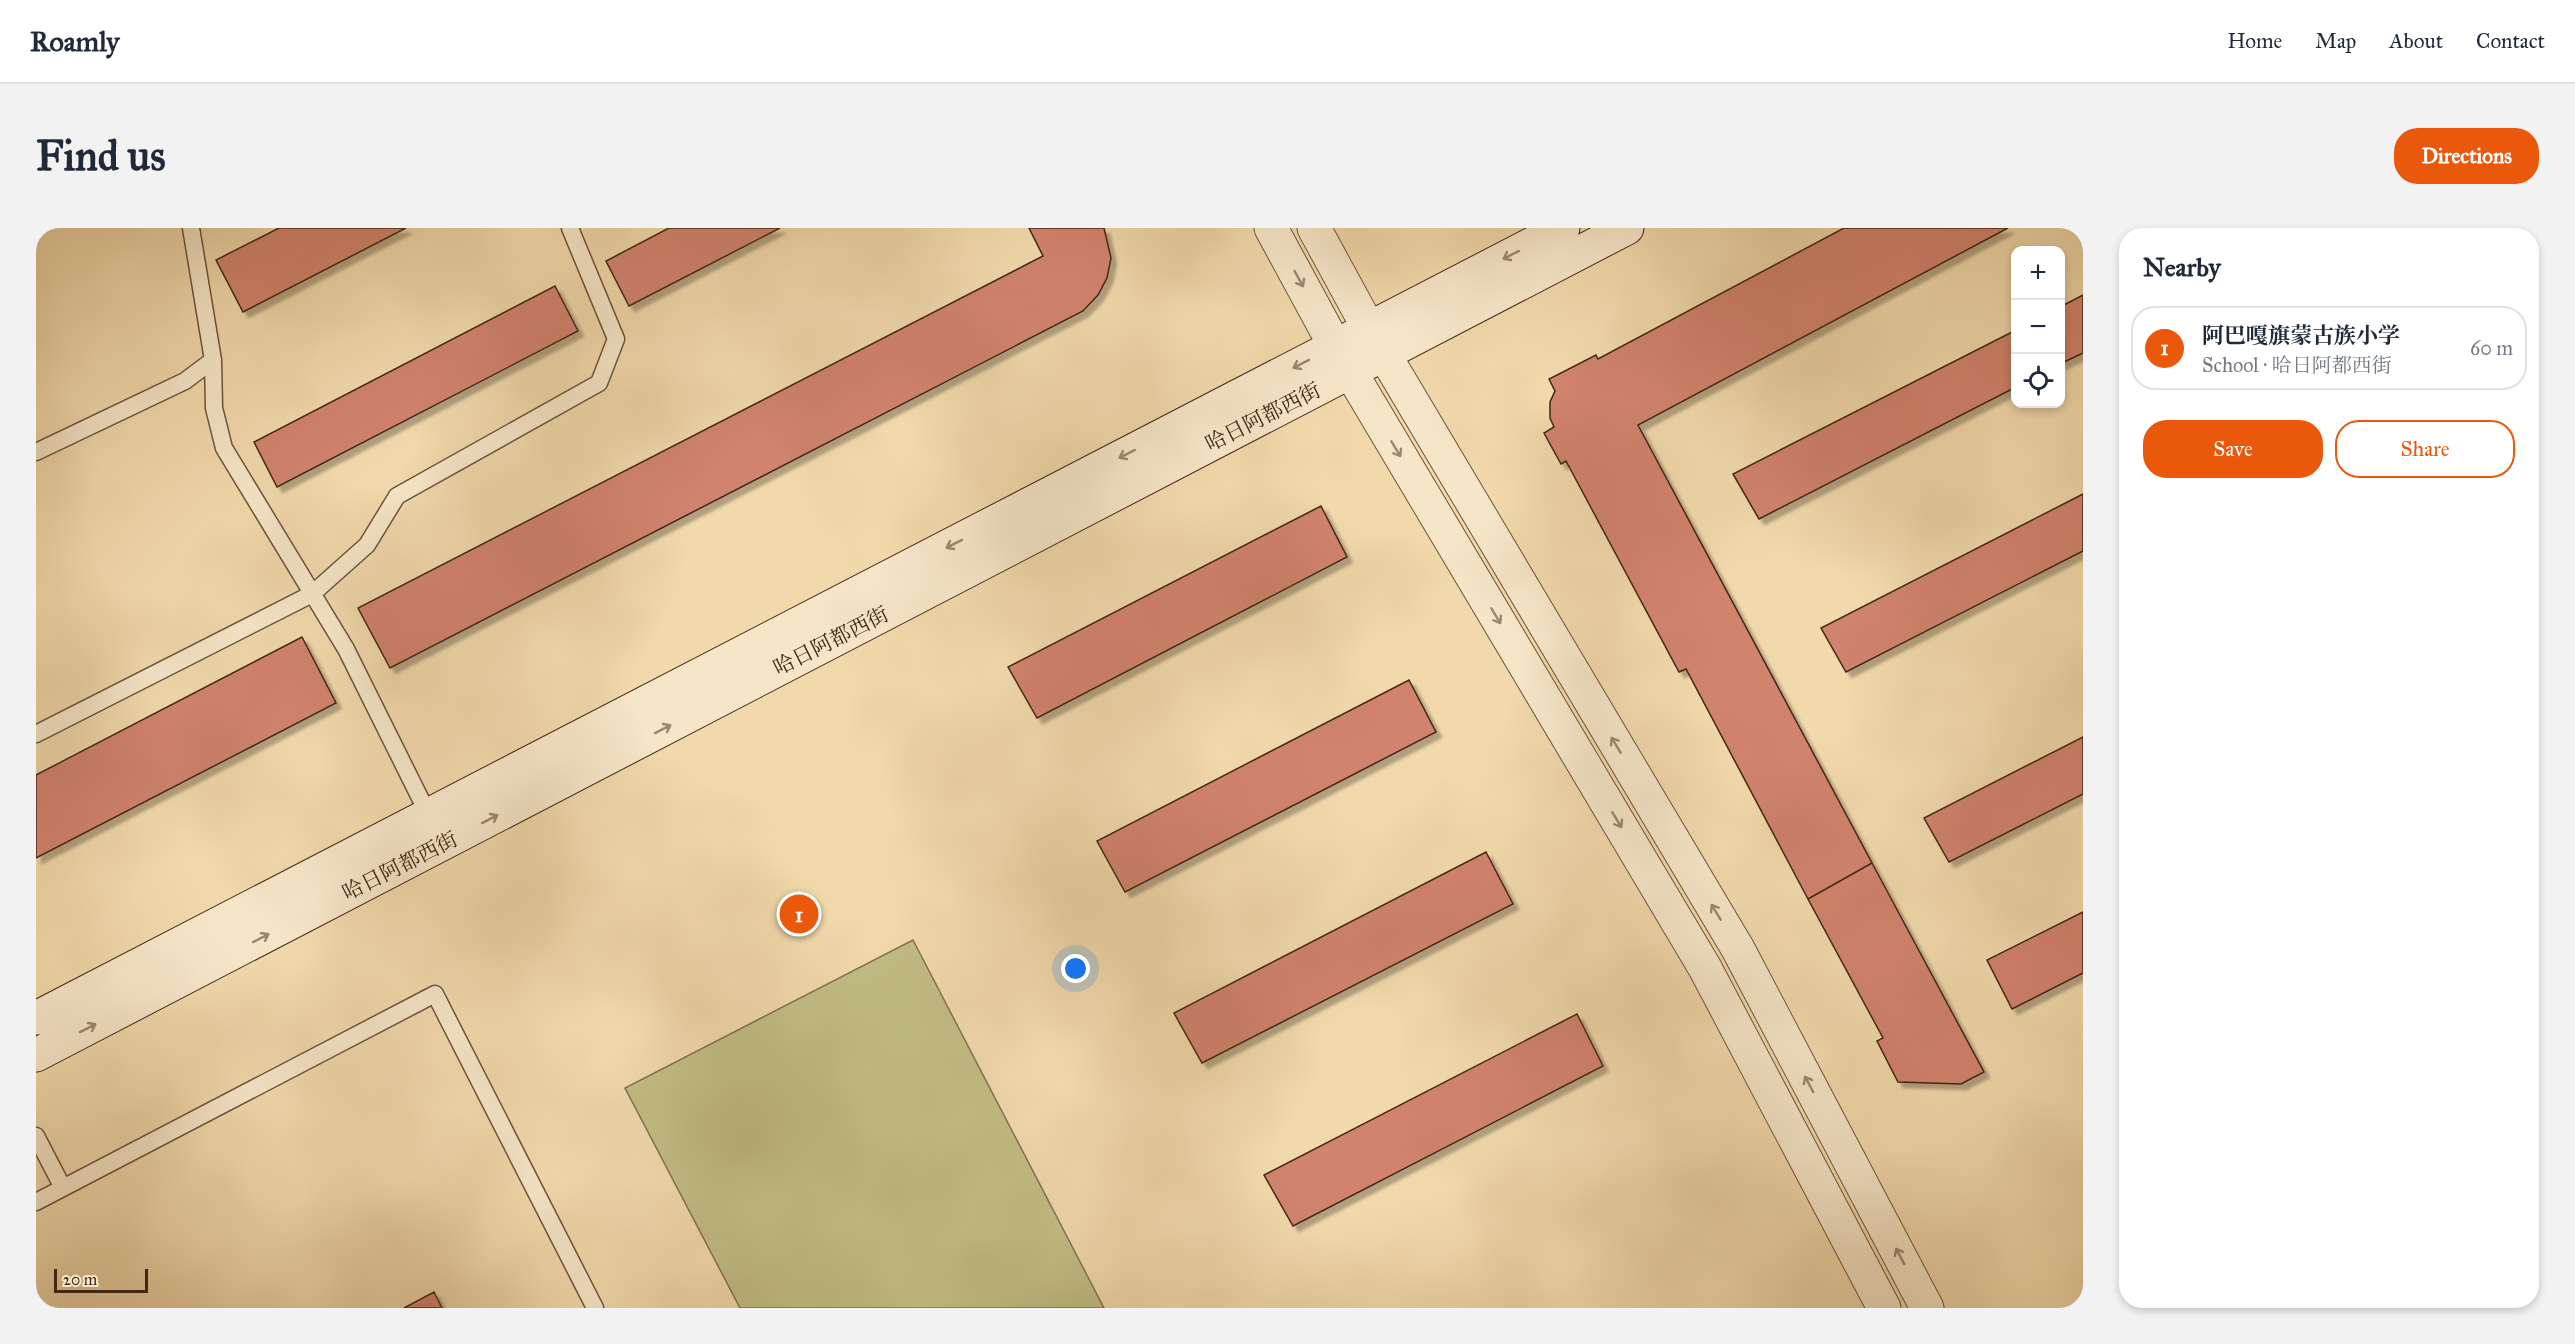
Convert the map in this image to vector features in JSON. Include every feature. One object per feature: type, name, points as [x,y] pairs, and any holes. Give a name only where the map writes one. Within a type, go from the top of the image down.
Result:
[{"type":"main road","points":[[1271,228],[1343,359],[1706,968],[1884,1308]]},
{"type":"main road","points":[[1314,228],[1376,342],[1738,949],[1927,1308]]},
{"type":"main road","name":"哈日阿都西街","points":[[1376,342],[1563,228]]},
{"type":"main road","name":"哈日阿都西街","points":[[36,1018],[429,816],[1376,342],[1627,228]]},
{"type":"main road","name":"哈日阿都西街","points":[[36,1055],[1343,359]]},
{"type":"lane","points":[[191,228],[213,360],[214,408],[224,448],[346,649],[429,816]]},
{"type":"lane","points":[[36,734],[312,594],[367,545],[398,496],[598,383],[616,339],[570,228]]},
{"type":"lane","points":[[36,452],[185,381],[213,360]]},
{"type":"lane","points":[[36,1202],[435,994],[596,1308]]},
{"type":"lane","points":[[36,1136],[63,1188]]},
{"type":"shaded area","points":[[913,940],[1104,1308],[740,1308],[625,1088]]},
{"type":"building","points":[[279,228],[406,228],[243,312],[216,260]]},
{"type":"building","points":[[669,228],[780,228],[629,306],[606,261]]},
{"type":"building","points":[[1029,228],[1104,228],[1111,258],[1107,278],[1098,295],[1083,311],[390,668],[358,608],[1043,256]]},
{"type":"building","points":[[1844,228],[2008,228],[1638,425],[1872,863],[1808,899],[1686,669],[1679,672],[1566,461],[1561,464],[1544,433],[1554,427],[1550,418],[1550,402],[1555,391],[1549,379],[1596,355],[1598,359]]},
{"type":"building","points":[[555,286],[578,331],[277,487],[254,442]]},
{"type":"building","points":[[2083,295],[2083,353],[2065,362],[2065,354],[2065,304]]},
{"type":"building","points":[[2011,333],[2011,390],[1759,519],[1733,474]]},
{"type":"building","points":[[2083,494],[2083,551],[1846,672],[1821,628]]},
{"type":"building","points":[[1321,506],[1347,557],[1037,718],[1008,667]]},
{"type":"building","points":[[302,637],[336,703],[36,858],[36,775]]},
{"type":"building","points":[[1409,680],[1436,732],[1125,892],[1097,841]]},
{"type":"building","points":[[2083,737],[2083,794],[1949,862],[1924,818]]},
{"type":"building","points":[[1486,852],[1513,904],[1202,1063],[1174,1013]]},
{"type":"building","points":[[1872,863],[1984,1072],[1961,1084],[1898,1082],[1877,1041],[1883,1038],[1808,899]]},
{"type":"building","points":[[2083,912],[2083,973],[2012,1009],[1987,960]]},
{"type":"building","points":[[1577,1014],[1603,1066],[1293,1226],[1264,1175]]},
{"type":"building","points":[[434,1292],[442,1308],[404,1308]]},
{"type":"place","name":"阿巴嘎旗蒙古族小学","points":[[799,914]]}]
